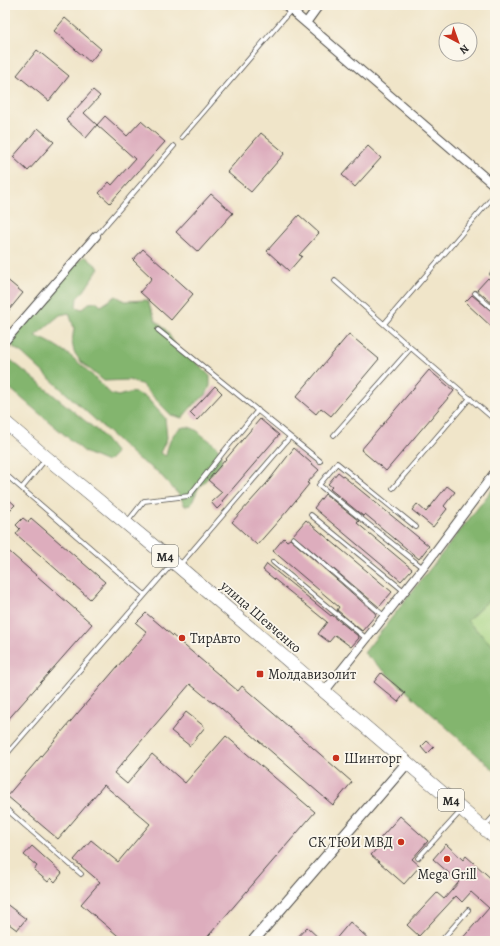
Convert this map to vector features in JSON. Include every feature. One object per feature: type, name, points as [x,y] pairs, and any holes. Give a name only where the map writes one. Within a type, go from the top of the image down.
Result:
[{"type":"highway","name":"улица Шевченко","points":[[5,422],[176,565],[495,838]]},
{"type":"street","points":[[306,23],[319,5]]},
{"type":"street","points":[[288,8],[495,186]]},
{"type":"street","points":[[5,341],[96,236]]},
{"type":"street","points":[[324,692],[423,568],[495,472]]},
{"type":"street","points":[[253,941],[407,763]]},
{"type":"lane","points":[[182,137],[288,8]]},
{"type":"lane","points":[[96,236],[174,146]]},
{"type":"lane","points":[[384,324],[492,198]]},
{"type":"lane","points":[[335,281],[495,420]]},
{"type":"lane","points":[[475,293],[495,311]]},
{"type":"lane","points":[[158,330],[320,461]]},
{"type":"lane","points":[[334,435],[411,348]]},
{"type":"lane","points":[[394,488],[470,398]]},
{"type":"lane","points":[[126,523],[144,501],[189,496],[258,410]]},
{"type":"lane","points":[[5,756],[145,595],[220,520],[290,437]]},
{"type":"lane","points":[[22,488],[47,458]]},
{"type":"lane","points":[[416,527],[337,463],[320,485],[423,568]]},
{"type":"lane","points":[[5,474],[145,595]]},
{"type":"lane","points":[[311,515],[404,591]]},
{"type":"lane","points":[[293,538],[384,616]]},
{"type":"lane","points":[[273,562],[367,639]]},
{"type":"lane","points":[[5,808],[81,874]]},
{"type":"lane","points":[[418,858],[462,810]]},
{"type":"lane","points":[[483,828],[495,815]]},
{"type":"lane","points":[[441,941],[468,910]]},
{"type":"green space","points":[[85,256],[99,268],[84,291],[77,298],[76,307],[82,309],[89,303],[96,302],[101,306],[116,296],[125,301],[147,300],[156,321],[166,330],[179,351],[194,360],[210,376],[210,386],[206,395],[194,404],[182,418],[171,415],[141,384],[129,380],[104,381],[81,362],[74,352],[72,342],[74,328],[69,313],[60,315],[35,336],[46,340],[76,360],[111,394],[118,396],[133,392],[146,397],[165,418],[167,438],[160,453],[166,456],[171,439],[182,427],[188,427],[196,430],[218,448],[221,455],[221,463],[198,489],[191,505],[185,506],[179,495],[158,472],[138,459],[22,353],[14,348],[11,342],[13,337],[76,262]]},
{"type":"green space","points":[[5,358],[12,361],[100,433],[116,453],[107,462],[86,453],[7,386],[5,384]]},
{"type":"green space","points":[[495,486],[495,595],[467,621],[495,648],[495,771],[364,653]]},
{"type":"green space","points":[[495,595],[495,648],[467,621]]},
{"type":"building","points":[[65,18],[101,49],[90,62],[54,31]]},
{"type":"building","points":[[37,50],[69,76],[49,101],[17,75]]},
{"type":"building","points":[[93,90],[100,96],[84,113],[97,125],[86,138],[66,120]]},
{"type":"building","points":[[105,116],[127,136],[141,121],[165,142],[110,203],[99,193],[109,182],[112,185],[135,159],[97,125]]},
{"type":"building","points":[[38,128],[54,142],[28,171],[13,157]]},
{"type":"building","points":[[261,133],[285,153],[251,192],[227,172]]},
{"type":"building","points":[[368,146],[381,158],[355,187],[342,175]]},
{"type":"building","points":[[211,194],[233,213],[198,252],[176,232]]},
{"type":"building","points":[[299,215],[319,233],[299,255],[302,256],[289,271],[267,251]]},
{"type":"building","points":[[143,249],[193,294],[171,320],[140,292],[152,278],[133,260]]},
{"type":"building","points":[[5,278],[23,293],[5,315]]},
{"type":"building","points":[[488,278],[495,284],[495,306],[477,290]]},
{"type":"building","points":[[472,295],[495,314],[495,330],[465,302]]},
{"type":"building","points":[[349,334],[379,359],[331,416],[321,408],[316,414],[296,397]]},
{"type":"building","points":[[429,370],[454,391],[386,471],[361,450]]},
{"type":"building","points":[[215,386],[222,393],[197,420],[190,413]]},
{"type":"building","points":[[260,419],[279,435],[222,501],[223,503],[217,509],[211,502],[222,492],[208,480]]},
{"type":"building","points":[[294,448],[319,470],[307,483],[309,484],[287,511],[257,545],[232,522],[267,483]]},
{"type":"building","points":[[338,472],[429,546],[419,559],[365,514],[363,516],[330,489],[332,487],[328,484]]},
{"type":"building","points":[[447,486],[455,492],[444,506],[447,509],[433,527],[412,510],[417,504],[426,512]]},
{"type":"building","points":[[325,494],[359,521],[357,523],[412,569],[401,581],[314,508]]},
{"type":"building","points":[[5,496],[15,505],[9,511],[5,508]]},
{"type":"building","points":[[23,518],[28,522],[31,518],[105,582],[90,599],[16,534],[20,529],[16,525]]},
{"type":"building","points":[[306,520],[392,592],[379,607],[293,535]]},
{"type":"building","points":[[284,538],[287,541],[290,539],[375,613],[376,615],[362,631],[337,610],[339,607],[273,551]]},
{"type":"building","points":[[5,548],[92,624],[5,723]]},
{"type":"building","points":[[267,564],[358,636],[359,638],[351,647],[335,635],[329,642],[318,634],[327,622],[263,570]]},
{"type":"building","points":[[146,613],[238,691],[242,686],[352,782],[333,805],[214,702],[213,703],[190,684],[114,773],[127,784],[152,754],[185,783],[226,736],[315,812],[204,941],[124,941],[81,904],[100,882],[74,860],[91,840],[118,862],[150,824],[104,785],[58,839],[7,796],[147,632],[136,623]]},
{"type":"building","points":[[381,673],[405,693],[398,702],[374,682]]},
{"type":"building","points":[[186,712],[205,727],[190,746],[171,731]]},
{"type":"building","points":[[427,741],[434,747],[427,754],[421,747]]},
{"type":"building","name":"СК ТЮИ МВД","points":[[400,816],[428,841],[412,859],[420,866],[404,884],[371,855],[378,847],[375,844]]},
{"type":"building","points":[[446,844],[463,860],[466,856],[495,882],[495,941],[460,941],[489,908],[471,892],[462,902],[456,896],[419,936],[407,925],[437,893],[444,899],[459,882],[433,859]]},
{"type":"building","points":[[32,846],[62,873],[55,882],[51,878],[48,882],[34,870],[37,866],[24,855]]},
{"type":"building","points":[[5,903],[26,919],[17,930],[5,921]]},
{"type":"building","points":[[350,922],[371,941],[334,941]]},
{"type":"building","points":[[307,927],[322,941],[294,941]]},
{"type":"place","name":"ТирАвто","points":[[182,638]]},
{"type":"place","name":"Молдавизолит","points":[[260,674]]},
{"type":"place","name":"Шинторг","points":[[336,758]]},
{"type":"place","name":"СК ТЮИ МВД","points":[[401,842]]},
{"type":"place","name":"Mega Grill","points":[[447,859]]}]
